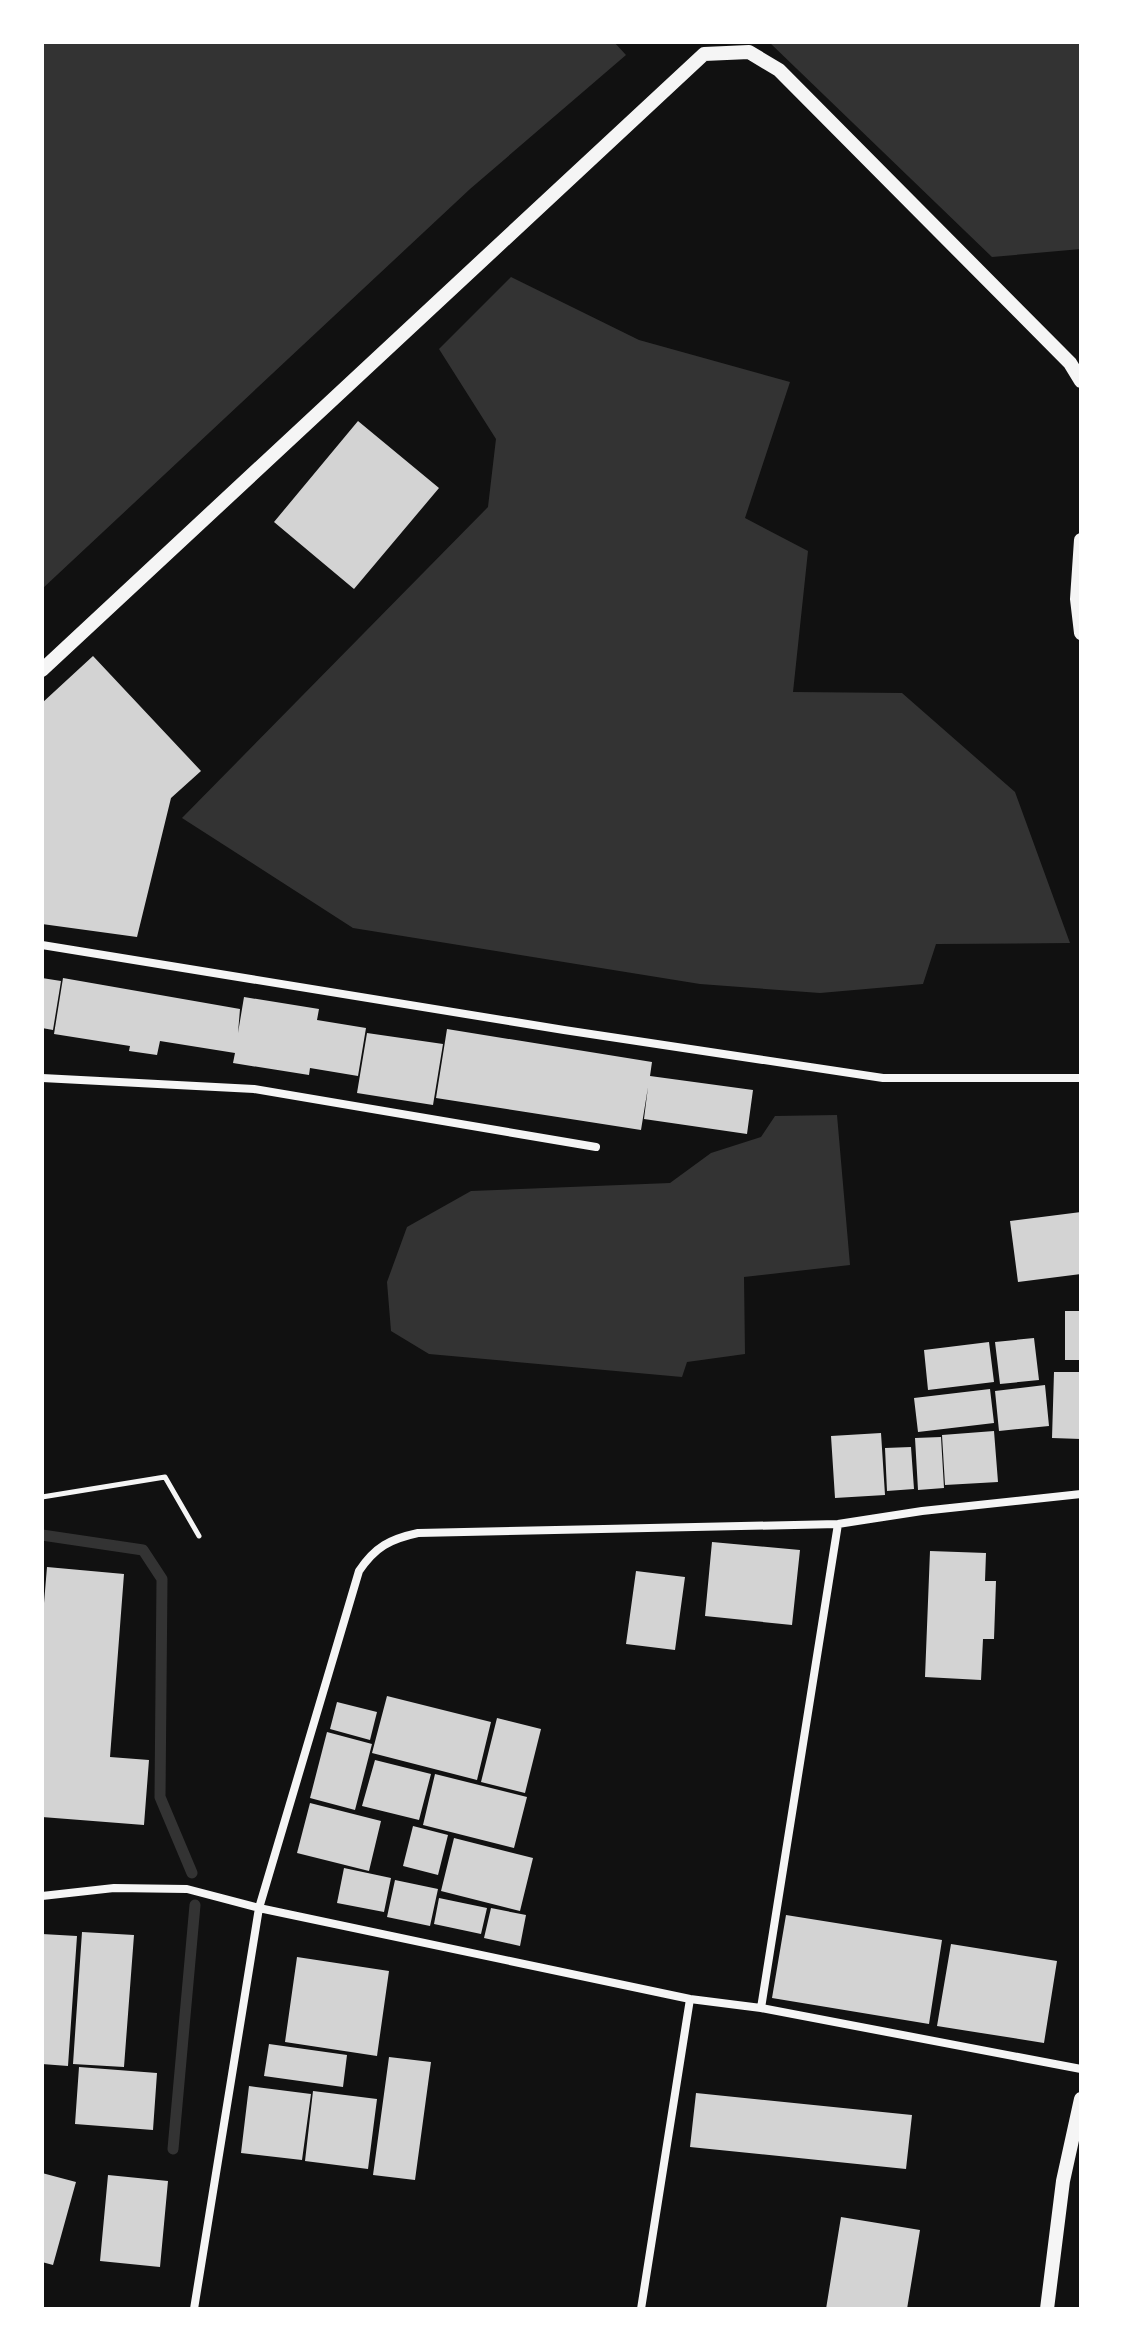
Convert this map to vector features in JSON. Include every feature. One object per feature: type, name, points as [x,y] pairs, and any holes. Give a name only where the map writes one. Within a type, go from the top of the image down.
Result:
[{"type":"street","points":[[42,670],[704,54],[749,52],[779,70],[1070,363],[1081,381]]},
{"type":"street","points":[[1081,540],[1077,599],[1081,633]]},
{"type":"street","points":[[42,945],[549,1028],[883,1078],[1081,1078]]},
{"type":"street","points":[[42,1078],[254,1089],[596,1147]]},
{"type":"street","points":[[194,2309],[259,1908],[359,1571],[373,1550],[396,1538],[418,1533],[838,1524],[952,1507],[1081,1494]]},
{"type":"street","points":[[761,2008],[838,1524]]},
{"type":"street","points":[[42,1896],[114,1888],[187,1889],[259,1908],[690,1999],[761,2008],[1081,2069]]},
{"type":"street","points":[[641,2309],[690,1999]]},
{"type":"street","points":[[1047,2309],[1063,2181],[1081,2099]]},
{"type":"path","points":[[42,1497],[165,1477],[199,1536]]},
{"type":"shaded area","points":[[42,42],[614,42],[626,55],[470,189],[42,589]]},
{"type":"shaded area","points":[[769,42],[1081,42],[1081,249],[992,257]]},
{"type":"shaded area","points":[[511,277],[639,340],[790,382],[745,518],[808,551],[793,692],[902,693],[1015,792],[1070,943],[936,944],[923,984],[820,993],[700,984],[353,928],[182,818],[488,507],[496,439],[439,349]]},
{"type":"shaded area","points":[[837,1115],[850,1265],[744,1277],[745,1354],[687,1362],[682,1377],[429,1354],[391,1331],[387,1282],[407,1227],[471,1191],[670,1183],[711,1153],[761,1137],[775,1116]]},
{"type":"building","points":[[358,421],[439,488],[354,589],[274,522]]},
{"type":"building","points":[[93,656],[201,771],[171,798],[137,937],[42,924],[42,703]]},
{"type":"building","points":[[42,978],[61,981],[53,1030],[42,1028]]},
{"type":"building","points":[[63,978],[240,1009],[238,1033],[244,997],[319,1009],[317,1020],[366,1028],[358,1076],[310,1068],[309,1075],[233,1063],[235,1053],[160,1041],[157,1055],[129,1051],[130,1046],[54,1034]]},
{"type":"building","points":[[447,1029],[652,1062],[650,1076],[753,1090],[747,1134],[644,1119],[648,1087],[641,1130],[436,1098]]},
{"type":"building","points":[[367,1033],[443,1044],[433,1105],[357,1093]]},
{"type":"building","points":[[1081,1212],[1081,1274],[1018,1282],[1010,1221]]},
{"type":"building","points":[[1065,1311],[1081,1311],[1081,1360],[1065,1360]]},
{"type":"building","points":[[1034,1338],[1039,1380],[1000,1384],[995,1342]]},
{"type":"building","points":[[989,1342],[994,1382],[928,1390],[924,1350]]},
{"type":"building","points":[[1054,1372],[1081,1372],[1081,1439],[1052,1438]]},
{"type":"building","points":[[1045,1385],[1049,1426],[999,1431],[995,1391]]},
{"type":"building","points":[[990,1389],[994,1423],[918,1432],[914,1398]]},
{"type":"building","points":[[994,1431],[998,1482],[945,1485],[942,1435]]},
{"type":"building","points":[[881,1433],[885,1495],[835,1498],[831,1436]]},
{"type":"building","points":[[941,1437],[944,1488],[918,1490],[915,1438]]},
{"type":"building","points":[[911,1447],[914,1489],[887,1491],[885,1448]]},
{"type":"building","points":[[712,1542],[800,1550],[792,1625],[705,1616]]},
{"type":"building","points":[[930,1551],[986,1553],[985,1581],[996,1581],[994,1639],[983,1639],[981,1680],[925,1677]]},
{"type":"building","points":[[47,1567],[124,1574],[110,1757],[149,1760],[144,1825],[42,1817],[42,1627]]},
{"type":"building","points":[[636,1571],[685,1577],[675,1650],[626,1644]]},
{"type":"building","points":[[387,1696],[491,1722],[477,1780],[372,1753]]},
{"type":"building","points":[[337,1702],[377,1712],[370,1740],[330,1729]]},
{"type":"building","points":[[497,1718],[541,1729],[525,1793],[481,1782]]},
{"type":"building","points":[[327,1732],[372,1744],[355,1810],[310,1798]]},
{"type":"building","points":[[375,1760],[431,1774],[419,1820],[362,1806]]},
{"type":"building","points":[[435,1774],[527,1797],[514,1848],[423,1825]]},
{"type":"building","points":[[310,1803],[381,1821],[369,1871],[297,1853]]},
{"type":"building","points":[[413,1826],[448,1835],[438,1875],[403,1866]]},
{"type":"building","points":[[454,1838],[533,1858],[520,1911],[441,1891]]},
{"type":"building","points":[[344,1868],[391,1878],[384,1912],[337,1903]]},
{"type":"building","points":[[395,1880],[438,1889],[430,1926],[387,1917]]},
{"type":"building","points":[[439,1898],[487,1908],[481,1934],[434,1924]]},
{"type":"building","points":[[491,1908],[526,1915],[520,1946],[484,1938]]},
{"type":"building","points":[[786,1915],[942,1940],[929,2024],[772,1998]]},
{"type":"building","points":[[82,1932],[134,1935],[124,2067],[73,2064]]},
{"type":"building","points":[[42,1934],[77,1936],[68,2066],[42,2064]]},
{"type":"building","points":[[951,1944],[1057,1961],[1044,2043],[937,2026]]},
{"type":"building","points":[[297,1957],[389,1971],[377,2056],[285,2042]]},
{"type":"building","points":[[269,2044],[347,2055],[343,2087],[264,2076]]},
{"type":"building","points":[[389,2057],[431,2062],[415,2180],[373,2175]]},
{"type":"building","points":[[79,2067],[157,2073],[153,2130],[75,2124]]},
{"type":"building","points":[[249,2086],[311,2094],[302,2160],[241,2153]]},
{"type":"building","points":[[313,2091],[377,2099],[368,2169],[305,2161]]},
{"type":"building","points":[[696,2093],[912,2115],[906,2169],[690,2147]]},
{"type":"building","points":[[42,2173],[76,2182],[53,2265],[42,2262]]},
{"type":"building","points":[[108,2175],[168,2181],[160,2267],[100,2261]]},
{"type":"building","points":[[841,2217],[920,2230],[907,2309],[826,2309]]},
{"type":"waterway","points":[[42,1535],[143,1550],[162,1579],[160,1797],[192,1873]]},
{"type":"waterway","points":[[173,2149],[195,1905]]}]
